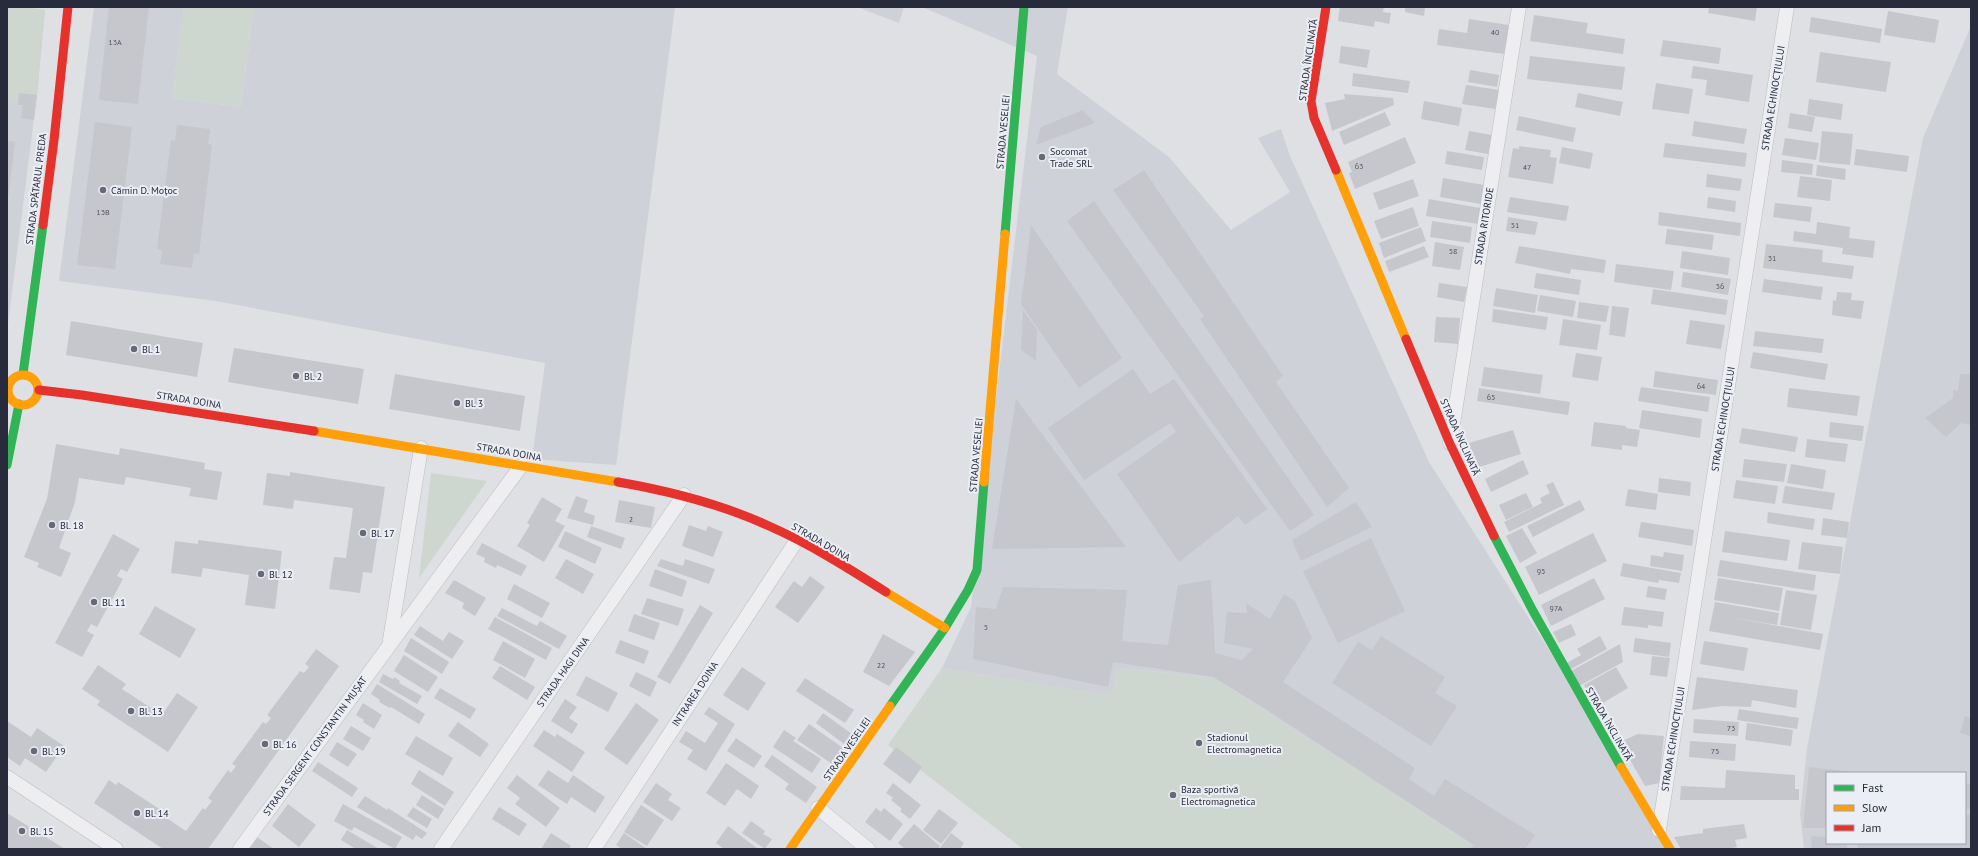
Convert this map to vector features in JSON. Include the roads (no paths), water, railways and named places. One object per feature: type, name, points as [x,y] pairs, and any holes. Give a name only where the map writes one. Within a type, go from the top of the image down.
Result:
[{"type":"street","name":"STRADA SPĂTARUL PREDA","points":[[23,374],[54,140],[68,7]]},
{"type":"street","name":"STRADA VESELIEI","points":[[790,849],[945,628],[968,590],[977,570],[1024,7]]},
{"type":"street","name":"STRADA ÎNCLINATĂ","points":[[1326,7],[1311,101],[1314,118],[1450,444],[1475,499],[1601,734],[1670,849]]},
{"type":"street","name":"STRADA RITORIDE","points":[[1450,444],[1519,7]]},
{"type":"street","name":"STRADA ECHINOCȚIULUI","points":[[1659,830],[1787,7]]},
{"type":"street","points":[[23,374],[32,377],[38,385],[39,390],[32,402],[23,405],[12,400],[8,388],[12,380],[23,374]]},
{"type":"street","name":"STRADA DOINA","points":[[39,390],[90,396],[421,448],[684,495],[768,524],[945,628]]},
{"type":"street","points":[[7,465],[19,404]]},
{"type":"street","name":"STRADA SERGENT CONSTANTIN MUȘAT","points":[[390,642],[421,448]]},
{"type":"street","name":"STRADA SERGENT CONSTANTIN MUȘAT","points":[[240,849],[390,642],[521,466]]},
{"type":"street","name":"STRADA HAGI DINA","points":[[441,849],[684,495]]},
{"type":"street","name":"INTRAREA DOINA","points":[[594,849],[797,540]]},
{"type":"street","points":[[7,777],[116,849]]},
{"type":"street","points":[[818,808],[868,849]]},
{"type":"place","name":"Socomat Trade SRL","points":[[1042,157]]},
{"type":"place","name":"Cămin D. Moțoc","points":[[103,190]]},
{"type":"place","name":"Bl. 1","points":[[134,349]]},
{"type":"place","name":"Bl. 2","points":[[296,376]]},
{"type":"place","name":"Bl. 3","points":[[457,403]]},
{"type":"place","name":"Bl. 18","points":[[52,525]]},
{"type":"place","name":"Bl. 17","points":[[363,533]]},
{"type":"place","name":"Bl. 12","points":[[261,574]]},
{"type":"place","name":"Bl. 11","points":[[94,602]]},
{"type":"place","name":"Bl. 13","points":[[131,711]]},
{"type":"place","name":"Stadionul Electromagnetica","points":[[1199,743]]},
{"type":"place","name":"Bl. 16","points":[[265,744]]},
{"type":"place","name":"Bl. 19","points":[[34,751]]},
{"type":"place","name":"Baza sportivă Electromagnetica","points":[[1173,795]]},
{"type":"place","name":"Bl. 14","points":[[137,813]]},
{"type":"place","name":"Bl. 15","points":[[22,831]]}]
